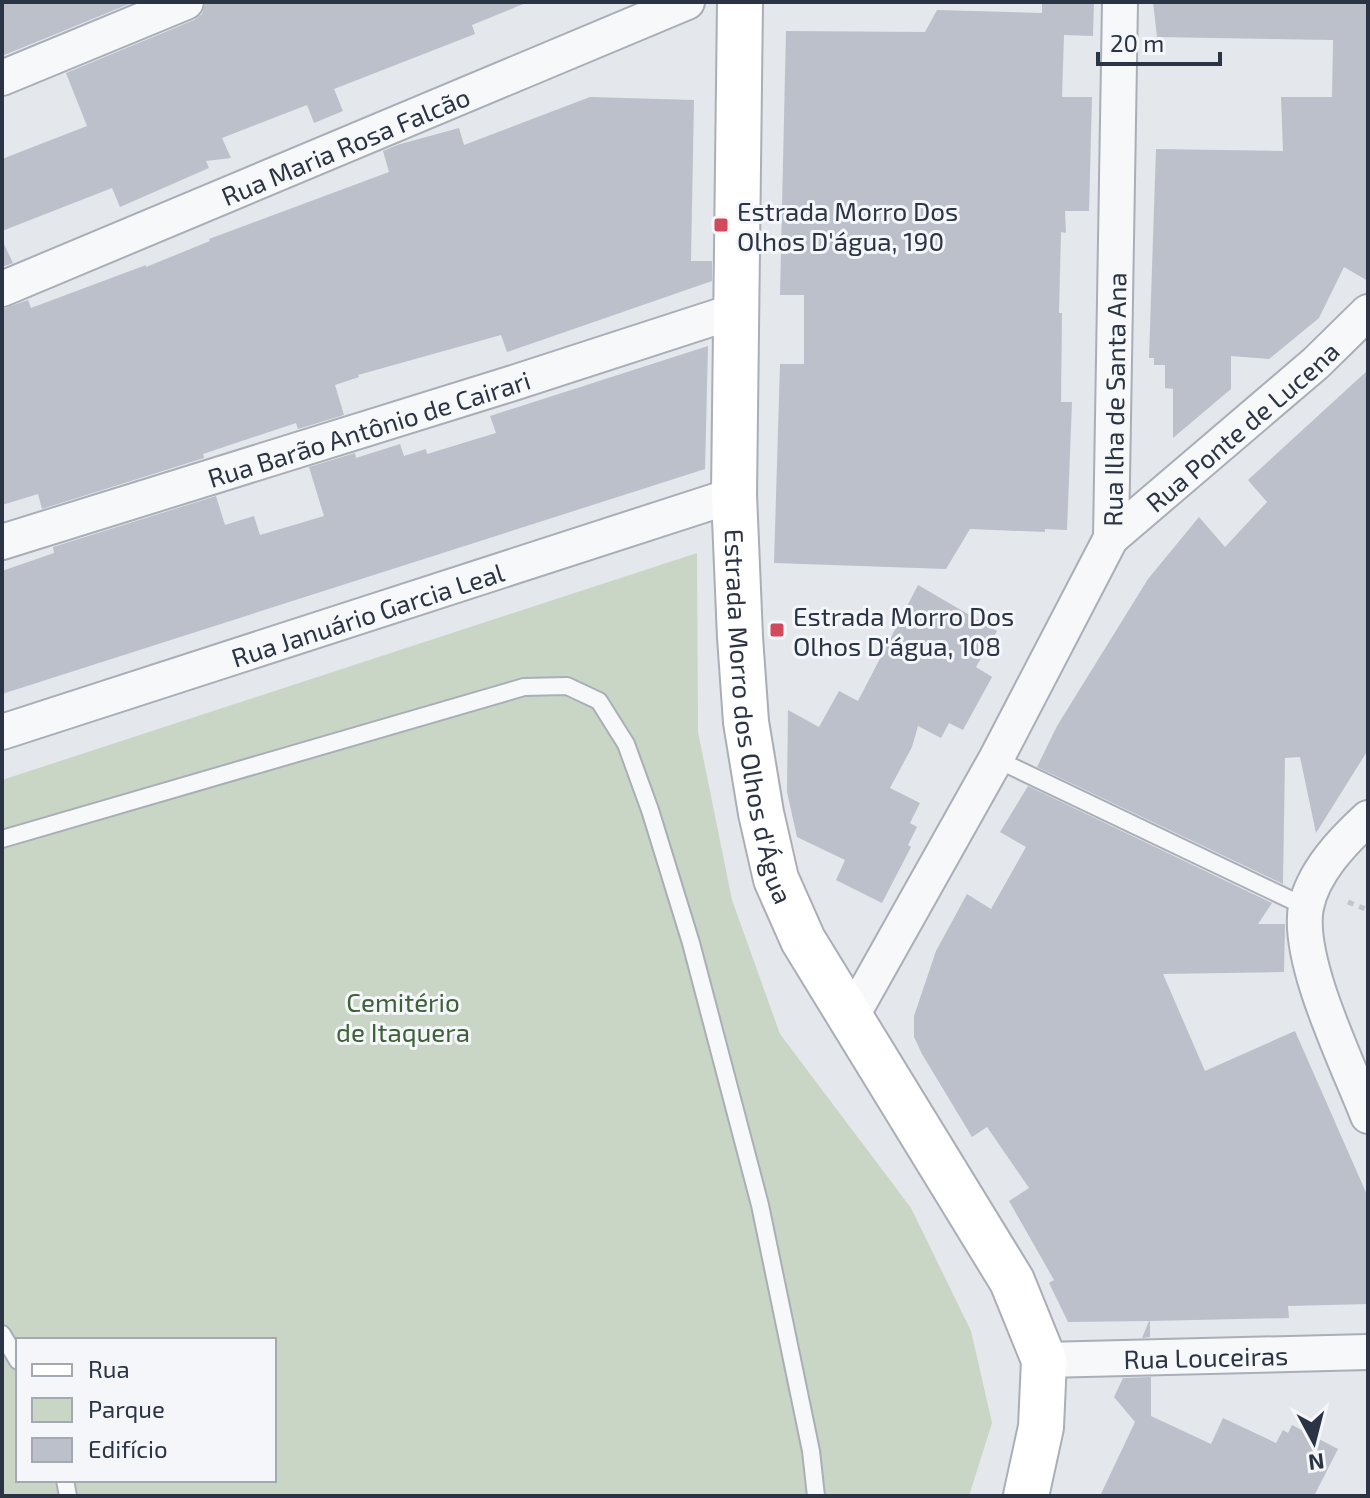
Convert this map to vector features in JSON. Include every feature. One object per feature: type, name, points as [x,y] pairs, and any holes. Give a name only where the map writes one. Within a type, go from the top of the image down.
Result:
[{"type":"main road","name":"Estrada Morro dos Olhos d'Água","points":[[740,2],[734,495],[746,722],[761,813],[776,879],[797,928],[1012,1281],[1044,1360]]},
{"type":"main road","points":[[1026,1496],[1041,1427],[1044,1360]]},
{"type":"street","points":[[2,78],[186,2]]},
{"type":"street","name":"Rua Maria Rosa Falcão","points":[[2,289],[687,2]]},
{"type":"street","name":"Rua Ilha de Santa Ana","points":[[850,1019],[996,759],[1111,538],[1120,2]]},
{"type":"street","name":"Rua Barão Antônio de Cairari","points":[[2,542],[735,311]]},
{"type":"street","name":"Rua Ponte de Lucena","points":[[1111,538],[1316,363],[1368,312]]},
{"type":"street","name":"Rua Januário Garcia Leal","points":[[2,732],[734,495]]},
{"type":"street","points":[[1368,818],[1344,841],[1324,868],[1306,907],[1310,963],[1368,1116]]},
{"type":"street","name":"Rua Louceiras","points":[[1044,1360],[1368,1352]]},
{"type":"lane","points":[[2,839],[524,687],[567,686],[599,701],[626,744],[691,943],[760,1205],[811,1451],[816,1496]]},
{"type":"lane","points":[[996,759],[1306,907]]},
{"type":"lane","points":[[2,1334],[16,1358]]},
{"type":"green space","name":"Cemitério de Itaquera","points":[[697,553],[698,732],[732,900],[780,1034],[911,1208],[971,1331],[992,1423],[969,1496],[2,1496],[2,780]]},
{"type":"building","points":[[2,2],[134,2],[2,56]]},
{"type":"building","points":[[206,2],[526,3],[472,25],[475,34],[334,89],[343,111],[314,123],[307,105],[222,138],[231,158],[206,161],[209,168],[120,207],[112,188],[2,231],[2,159],[87,126],[66,73],[194,20],[202,14]]},
{"type":"building","points":[[1042,2],[1094,2],[1093,36],[1064,35],[1062,97],[1092,97],[1089,211],[1065,211],[1066,233],[1061,232],[1061,402],[1072,402],[1067,530],[970,529],[946,569],[774,563],[780,364],[804,364],[804,295],[780,295],[786,31],[925,32],[937,10],[1042,13]]},
{"type":"building","points":[[1153,2],[1368,2],[1368,281],[1344,267],[1319,318],[1269,359],[1231,356],[1231,389],[1173,438],[1173,389],[1165,388],[1165,365],[1154,365],[1154,358],[1149,358],[1156,149],[1283,151],[1281,97],[1332,97],[1333,40],[1157,37]]},
{"type":"building","points":[[590,97],[694,100],[691,261],[712,261],[712,281],[507,352],[501,335],[358,375],[335,385],[344,415],[298,429],[296,423],[203,454],[204,458],[42,509],[38,494],[2,505],[2,309],[28,300],[31,308],[146,267],[209,239],[389,172],[383,151],[397,145],[459,128],[464,145]]},
{"type":"building","points":[[2,240],[13,263],[2,267]]},
{"type":"building","points":[[708,346],[705,469],[2,694],[2,571],[54,553],[53,547],[216,496],[225,525],[254,516],[260,535],[324,516],[309,467],[355,453],[356,458],[400,444],[404,456],[426,449],[427,454],[496,433],[490,416]]},
{"type":"building","points":[[1368,370],[1368,750],[1316,833],[1300,757],[1285,758],[1283,884],[1037,767],[1057,726],[1148,579],[1199,517],[1225,547],[1267,502],[1248,480]]},
{"type":"building","points":[[918,585],[997,631],[976,667],[992,677],[963,730],[949,723],[941,738],[918,726],[912,747],[890,788],[920,803],[910,823],[917,827],[908,845],[911,847],[882,903],[836,880],[845,860],[797,837],[787,792],[788,710],[819,727],[839,691],[858,701]]},
{"type":"building","points":[[1028,786],[1272,903],[1258,924],[1285,924],[1284,972],[1163,974],[1205,1071],[1295,1031],[1368,1197],[1368,1304],[1288,1306],[1289,1318],[1150,1321],[1150,1337],[1142,1338],[1149,1321],[1068,1322],[1049,1283],[1054,1280],[1009,1201],[1029,1188],[987,1127],[972,1137],[914,1037],[914,1016],[936,951],[967,894],[991,909],[1026,847],[1000,832]]},
{"type":"building","points":[[1151,1377],[1151,1416],[1211,1444],[1223,1418],[1276,1443],[1283,1430],[1288,1433],[1292,1425],[1338,1449],[1314,1496],[1100,1496],[1135,1422],[1114,1397],[1123,1378]]},
{"type":"place","name":"Estrada Morro Dos Olhos D'água, 190","points":[[721,225]]},
{"type":"place","name":"Estrada Morro Dos Olhos D'água, 108","points":[[777,630]]}]
